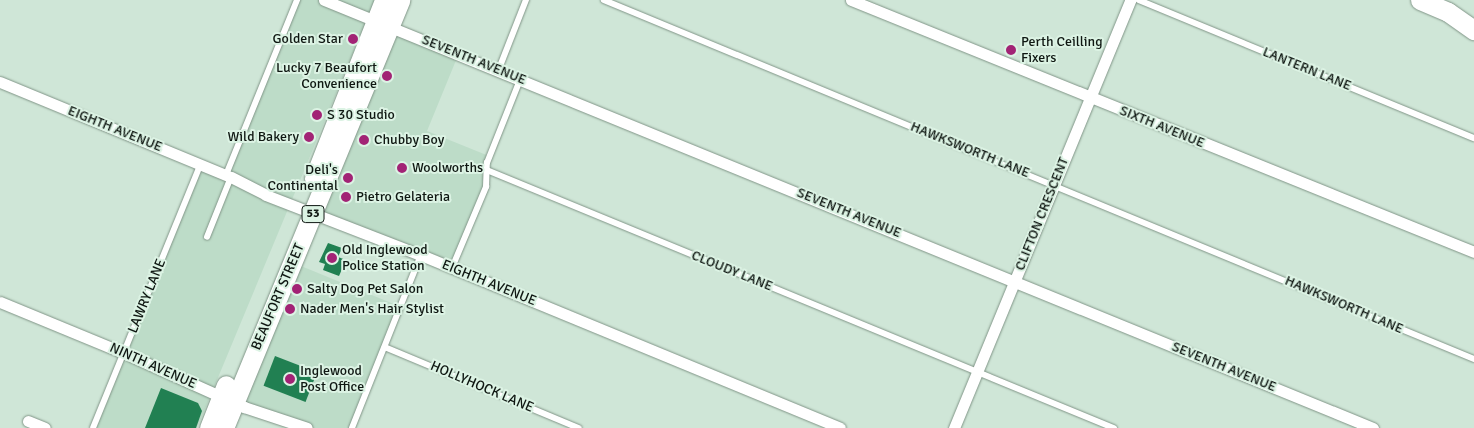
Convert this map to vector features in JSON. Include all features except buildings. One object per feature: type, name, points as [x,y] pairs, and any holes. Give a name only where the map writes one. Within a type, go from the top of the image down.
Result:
[{"type":"main road","name":"BEAUFORT STREET","points":[[382,24],[384,0]]},
{"type":"main road","name":"BEAUFORT STREET","points":[[209,428],[227,400],[308,211],[382,24],[400,0]]},
{"type":"main road","points":[[1420,0],[1448,12],[1474,30]]},
{"type":"main road","points":[[1448,12],[1474,15]]},
{"type":"main road","name":"BEAUFORT STREET","points":[[224,428],[227,400]]},
{"type":"street","name":"SEVENTH AVENUE","points":[[324,0],[499,69],[1373,428]]},
{"type":"street","name":"SIXTH AVENUE","points":[[851,0],[1474,252]]},
{"type":"street","name":"CLIFTON CRESCENT","points":[[954,428],[1130,0]]},
{"type":"street","name":"EIGHTH AVENUE","points":[[0,82],[201,164],[308,211],[421,255],[840,428]]},
{"type":"street","name":"NINTH AVENUE","points":[[0,302],[124,352],[227,400],[307,428]]},
{"type":"street","points":[[28,421],[45,428]]},
{"type":"lane","points":[[207,237],[297,0]]},
{"type":"lane","points":[[499,69],[526,0]]},
{"type":"lane","name":"HAWKSWORTH LANE","points":[[604,0],[1054,184],[1474,359]]},
{"type":"lane","name":"LANTERN LANE","points":[[1139,0],[1474,138]]},
{"type":"lane","points":[[452,268],[486,187],[486,163],[521,78]]},
{"type":"lane","name":"LAWRY LANE","points":[[93,428],[201,164]]},
{"type":"lane","name":"CLOUDY LANE","points":[[487,170],[1114,428]]},
{"type":"lane","points":[[352,428],[421,255]]},
{"type":"lane","name":"HOLLYHOCK LANE","points":[[385,346],[579,428]]},
{"type":"shaded area","points":[[297,0],[375,0],[197,428],[93,428],[201,164],[226,175]]},
{"type":"shaded area","points":[[398,30],[459,53],[427,131],[489,156],[486,187],[452,268],[322,218]]},
{"type":"shaded area","points":[[301,266],[401,307],[352,428],[307,428],[244,407]]},
{"type":"place","name":"Golden Star","points":[[353,39]]},
{"type":"place","name":"Perth Ceilling Fixers","points":[[1011,50]]},
{"type":"place","name":"Lucky 7 Beaufort Convenience","points":[[387,76]]},
{"type":"place","name":"S 30 Studio","points":[[317,115]]},
{"type":"place","name":"Wild Bakery","points":[[309,137]]},
{"type":"place","name":"Chubby Boy","points":[[364,140]]},
{"type":"place","name":"Woolworths","points":[[402,168]]},
{"type":"place","name":"Deli's Continental","points":[[348,178]]},
{"type":"place","name":"Pietro Gelateria","points":[[346,197]]},
{"type":"place","name":"Old Inglewood Police Station","points":[[332,258]]},
{"type":"place","name":"Salty Dog Pet Salon","points":[[297,289]]},
{"type":"place","name":"Nader Men's Hair Stylist","points":[[290,309]]},
{"type":"place","name":"Inglewood Post Office","points":[[290,379]]}]
